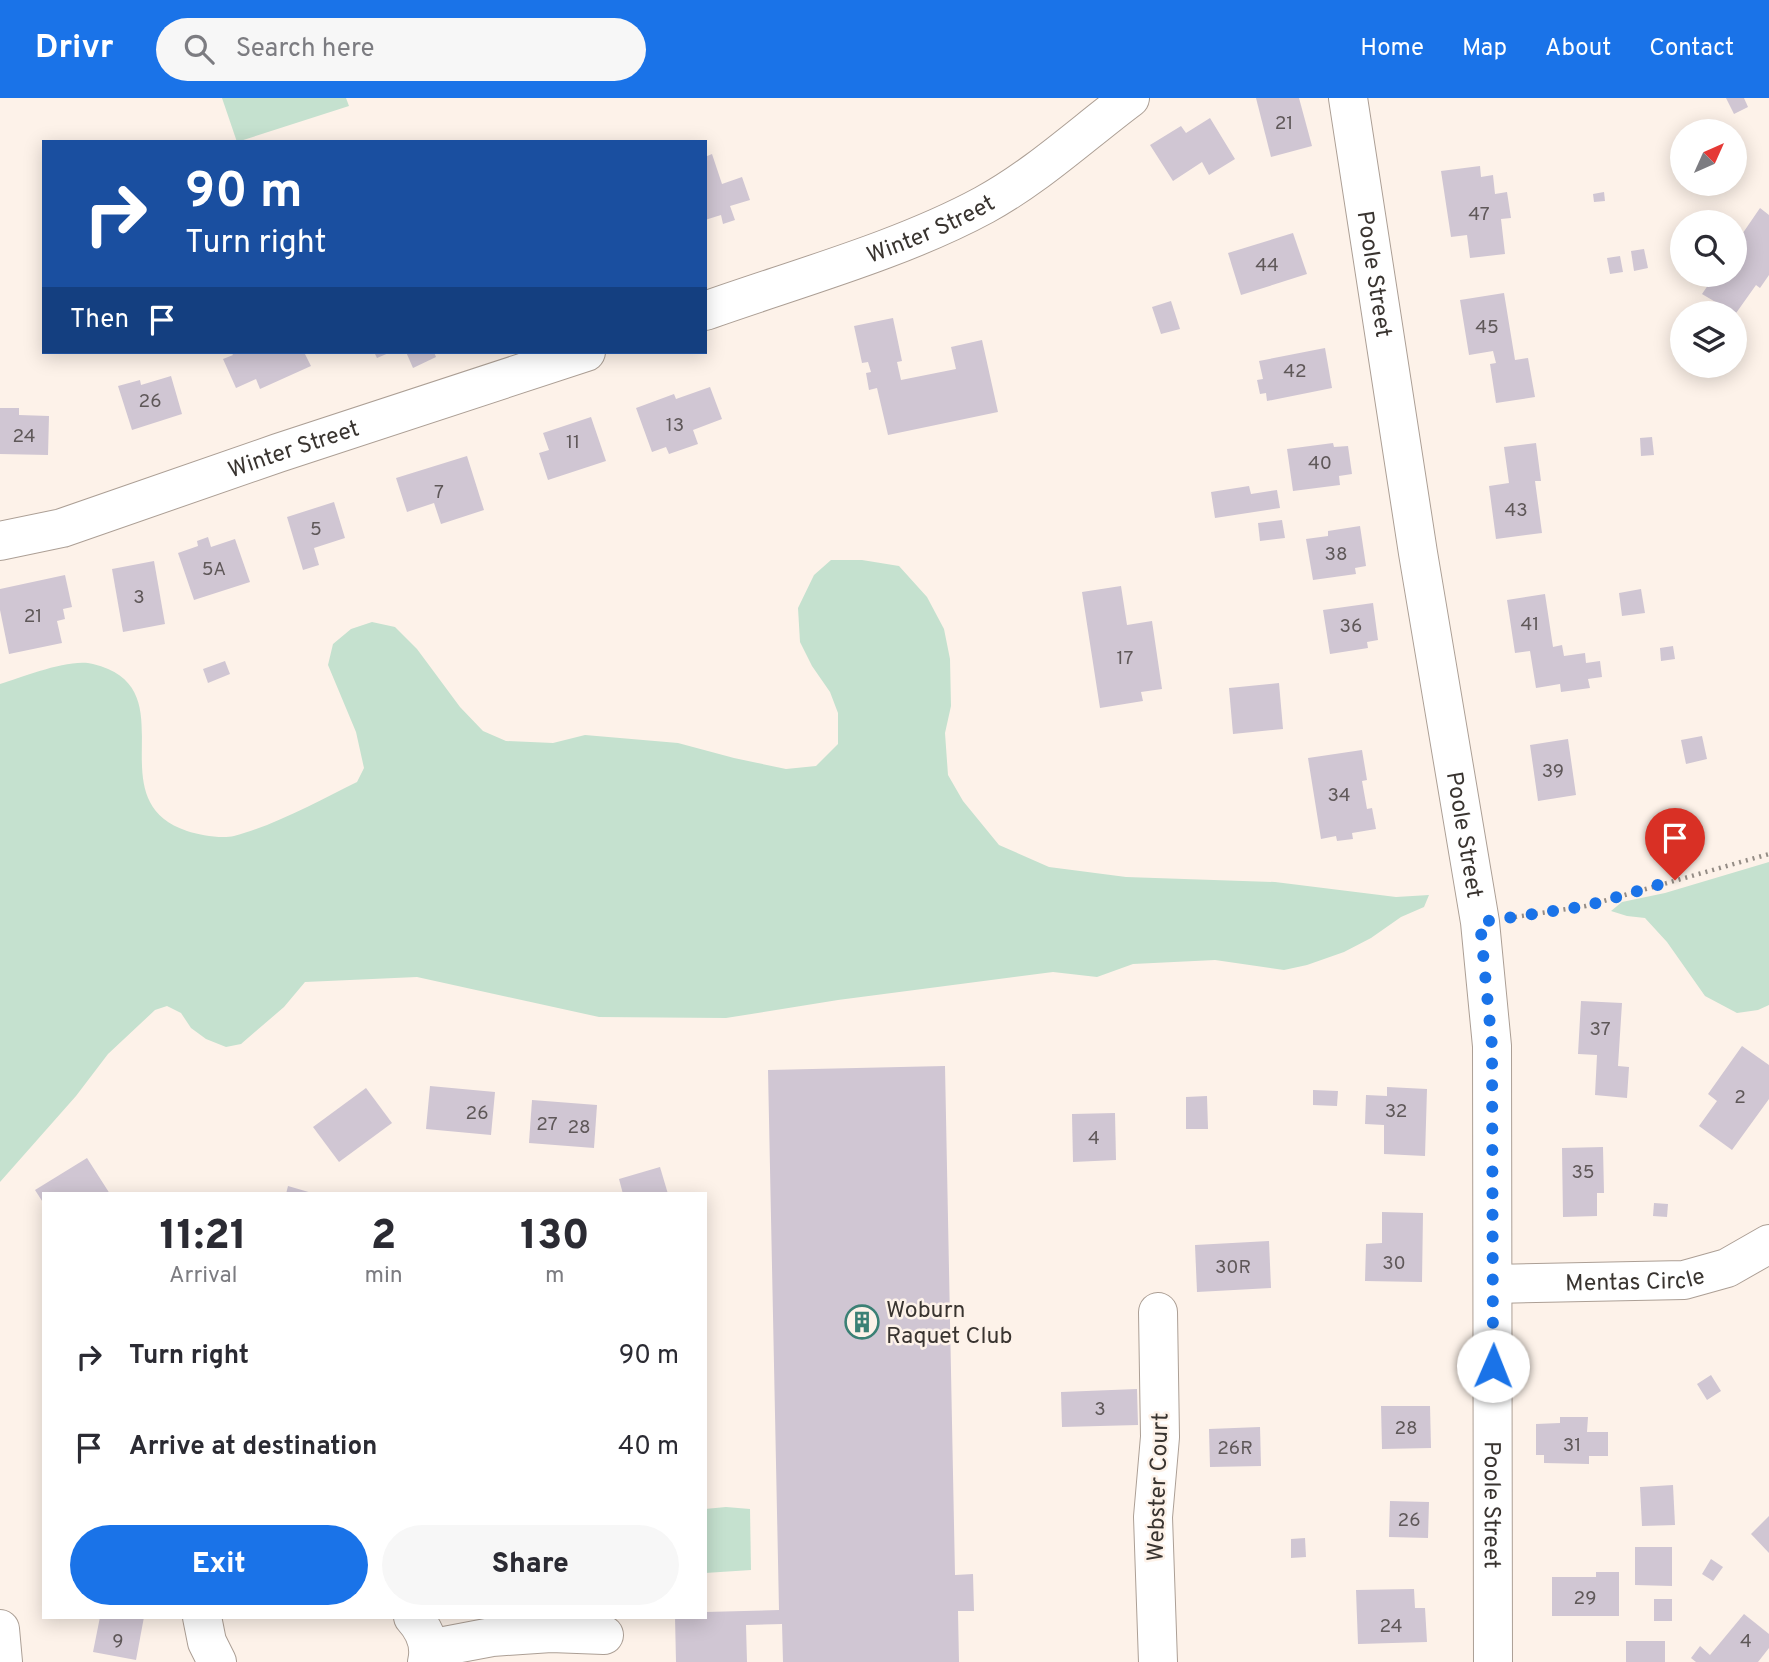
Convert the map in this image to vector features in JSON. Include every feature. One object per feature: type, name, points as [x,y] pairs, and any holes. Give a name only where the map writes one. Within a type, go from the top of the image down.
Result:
[{"type":"street","name":"Winter Street","points":[[707,310],[891,246],[972,211],[1033,173],[1130,98]]},
{"type":"street","name":"Poole Street","points":[[1348,98],[1418,553],[1480,922],[1492,1046],[1493,1662]]},
{"type":"street","name":"Winter Street","points":[[0,541],[62,528],[302,445],[580,354]]},
{"type":"street","name":"Mentas Circle","points":[[1493,1284],[1684,1280],[1716,1273],[1769,1244]]},
{"type":"street","name":"Webster Court","points":[[1158,1312],[1160,1437],[1153,1517],[1158,1662]]},
{"type":"street","points":[[202,1619],[207,1642],[217,1662]]},
{"type":"street","points":[[0,1629],[3,1662]]},
{"type":"street","points":[[423,1643],[551,1633],[604,1638]]},
{"type":"path","points":[[1480,922],[1586,906],[1769,854]]},
{"type":"green space","points":[[222,98],[346,98],[349,106],[243,140],[236,140]]},
{"type":"green space","points":[[831,560],[862,560],[899,566],[927,597],[944,629],[950,659],[951,706],[945,733],[948,775],[963,801],[999,845],[1049,867],[1126,877],[1275,882],[1396,897],[1429,895],[1424,907],[1401,917],[1371,938],[1344,952],[1284,970],[1215,960],[1133,964],[1097,977],[1053,972],[838,1000],[726,1018],[599,1017],[417,977],[305,982],[284,1007],[241,1044],[226,1047],[206,1039],[191,1028],[181,1013],[167,1006],[155,1010],[108,1054],[76,1096],[0,1182],[0,684],[59,666],[83,663],[93,664],[121,677],[136,696],[141,719],[142,770],[147,795],[160,816],[187,831],[217,837],[234,836],[265,826],[357,782],[364,768],[356,732],[328,665],[333,644],[351,629],[372,622],[395,627],[417,649],[460,707],[483,731],[506,741],[553,743],[585,735],[678,743],[786,769],[816,766],[838,744],[838,713],[830,692],[800,642],[798,608],[814,575]]},
{"type":"green space","points":[[1769,862],[1769,1005],[1758,1010],[1737,1013],[1705,996],[1667,942],[1645,918],[1611,911],[1622,902],[1665,893]]},
{"type":"green space","points":[[707,1509],[750,1509],[751,1570],[707,1573]]},
{"type":"building","points":[[1256,98],[1299,98],[1312,146],[1271,157]]},
{"type":"building","points":[[1726,98],[1744,98],[1748,107],[1734,114]]},
{"type":"building","points":[[1210,118],[1235,159],[1209,175],[1202,162],[1173,181],[1150,145],[1181,126],[1186,133]]},
{"type":"building","points":[[712,154],[722,184],[742,177],[750,200],[730,206],[735,220],[723,224],[721,215],[707,219],[707,156]]},
{"type":"building","points":[[1480,166],[1481,177],[1493,175],[1495,194],[1507,192],[1511,218],[1501,219],[1505,254],[1470,258],[1467,235],[1451,237],[1441,171]]},
{"type":"building","points":[[1604,192],[1605,201],[1594,202],[1593,194]]},
{"type":"building","points":[[1760,208],[1769,215],[1769,275],[1760,288],[1756,285],[1745,301],[1714,301],[1702,294],[1707,287],[1747,287],[1747,227]]},
{"type":"building","points":[[1293,233],[1307,274],[1241,295],[1228,253]]},
{"type":"building","points":[[1644,249],[1648,268],[1634,271],[1631,251]]},
{"type":"building","points":[[1620,256],[1623,272],[1610,274],[1607,258]]},
{"type":"building","points":[[1504,293],[1515,360],[1528,358],[1535,397],[1496,403],[1490,364],[1496,363],[1493,351],[1469,355],[1460,300]]},
{"type":"building","points":[[1171,301],[1180,329],[1161,334],[1152,307]]},
{"type":"building","points":[[893,318],[902,361],[897,362],[901,380],[956,369],[951,347],[982,340],[998,412],[888,435],[877,388],[869,390],[866,373],[871,372],[868,362],[862,363],[854,326]]},
{"type":"building","points":[[1325,348],[1332,388],[1267,401],[1266,393],[1260,394],[1257,380],[1263,379],[1259,361]]},
{"type":"building","points":[[305,354],[311,366],[260,389],[256,379],[236,388],[223,359],[233,355]]},
{"type":"building","points":[[407,354],[435,354],[436,357],[413,368]]},
{"type":"building","points":[[171,376],[182,414],[132,430],[118,386],[140,380],[141,385]]},
{"type":"building","points":[[710,387],[722,419],[693,430],[698,444],[669,454],[666,447],[652,452],[636,408],[674,394],[676,399]]},
{"type":"building","points":[[0,408],[19,408],[19,415],[49,416],[48,455],[0,454]]},
{"type":"building","points":[[591,417],[606,461],[548,480],[539,453],[549,450],[543,433]]},
{"type":"building","points":[[1652,437],[1654,455],[1641,456],[1640,438]]},
{"type":"building","points":[[1333,443],[1334,447],[1348,446],[1352,474],[1339,476],[1340,485],[1293,491],[1287,449]]},
{"type":"building","points":[[1536,443],[1541,481],[1535,481],[1542,533],[1496,539],[1489,486],[1509,483],[1504,447]]},
{"type":"building","points":[[467,456],[484,510],[441,524],[434,503],[407,512],[396,478]]},
{"type":"building","points":[[1249,486],[1251,494],[1277,490],[1280,508],[1215,518],[1211,492]]},
{"type":"building","points":[[334,502],[345,538],[314,548],[319,565],[303,570],[287,517]]},
{"type":"building","points":[[1282,520],[1285,538],[1260,541],[1258,523]]},
{"type":"building","points":[[1360,526],[1366,566],[1355,568],[1356,574],[1313,580],[1306,539],[1328,536],[1328,531]]},
{"type":"building","points":[[208,537],[211,547],[235,539],[250,582],[194,600],[178,553],[198,546],[197,541]]},
{"type":"building","points":[[154,561],[165,624],[123,632],[112,569]]},
{"type":"building","points":[[65,575],[72,607],[63,609],[65,619],[57,621],[62,643],[9,654],[0,610],[0,589]]},
{"type":"building","points":[[1121,586],[1127,625],[1152,621],[1162,689],[1141,692],[1143,701],[1100,708],[1082,592]]},
{"type":"building","points":[[1641,589],[1645,613],[1622,616],[1619,593]]},
{"type":"building","points":[[1545,594],[1553,647],[1562,645],[1564,656],[1585,653],[1586,663],[1600,661],[1602,677],[1588,679],[1590,688],[1561,692],[1560,684],[1536,688],[1530,651],[1515,653],[1507,600]]},
{"type":"building","points":[[1373,603],[1378,640],[1367,642],[1368,648],[1330,654],[1323,610]]},
{"type":"building","points":[[1673,646],[1675,659],[1661,661],[1660,648]]},
{"type":"building","points":[[225,661],[230,674],[208,683],[203,669]]},
{"type":"building","points":[[1279,683],[1283,729],[1233,734],[1229,688]]},
{"type":"building","points":[[1702,736],[1707,759],[1686,764],[1681,740]]},
{"type":"building","points":[[1568,739],[1576,795],[1538,801],[1530,745]]},
{"type":"building","points":[[1362,750],[1367,780],[1362,781],[1367,809],[1372,808],[1376,829],[1352,833],[1353,839],[1337,841],[1336,836],[1321,839],[1308,758]]},
{"type":"building","points":[[1581,1001],[1622,1003],[1618,1066],[1629,1067],[1627,1098],[1595,1095],[1597,1055],[1578,1054]]},
{"type":"building","points":[[1742,1046],[1769,1065],[1769,1099],[1732,1150],[1699,1126],[1717,1101],[1708,1094]]},
{"type":"building","name":"Woburn Raquet Club","points":[[945,1066],[955,1575],[973,1574],[974,1611],[958,1611],[959,1662],[783,1662],[782,1624],[746,1625],[747,1662],[676,1662],[675,1619],[707,1619],[707,1612],[779,1610],[768,1070]]},
{"type":"building","points":[[430,1086],[495,1092],[491,1135],[426,1129]]},
{"type":"building","points":[[1387,1087],[1427,1089],[1425,1156],[1384,1154],[1384,1125],[1365,1124],[1366,1095],[1387,1096]]},
{"type":"building","points":[[366,1088],[392,1123],[339,1162],[313,1127]]},
{"type":"building","points":[[1313,1090],[1338,1091],[1337,1106],[1313,1105]]},
{"type":"building","points":[[1207,1096],[1208,1129],[1186,1129],[1186,1097]]},
{"type":"building","points":[[532,1100],[597,1105],[594,1148],[529,1143]]},
{"type":"building","points":[[1115,1113],[1116,1160],[1073,1162],[1072,1114]]},
{"type":"building","points":[[1603,1147],[1604,1193],[1597,1193],[1597,1216],[1563,1217],[1562,1148]]},
{"type":"building","points":[[87,1158],[109,1192],[42,1192],[42,1201],[35,1190]]},
{"type":"building","points":[[660,1167],[667,1192],[622,1192],[619,1179]]},
{"type":"building","points":[[288,1186],[309,1192],[286,1192]]},
{"type":"building","points":[[1654,1203],[1668,1204],[1667,1217],[1653,1216]]},
{"type":"building","points":[[1382,1212],[1423,1213],[1422,1282],[1365,1281],[1366,1244],[1382,1243]]},
{"type":"building","points":[[1269,1241],[1271,1288],[1197,1292],[1195,1245]]},
{"type":"building","points":[[1711,1375],[1721,1391],[1707,1400],[1697,1384]]},
{"type":"building","points":[[1137,1389],[1138,1425],[1062,1427],[1061,1392]]},
{"type":"building","points":[[1381,1406],[1430,1406],[1431,1448],[1382,1449]]},
{"type":"building","points":[[1560,1417],[1588,1417],[1587,1432],[1608,1432],[1608,1456],[1589,1456],[1589,1464],[1544,1463],[1544,1455],[1536,1455],[1536,1424],[1560,1423]]},
{"type":"building","points":[[1260,1427],[1261,1466],[1210,1467],[1209,1429]]},
{"type":"building","points":[[1673,1485],[1675,1525],[1642,1526],[1640,1487]]},
{"type":"building","points":[[1390,1501],[1429,1502],[1428,1538],[1389,1537]]},
{"type":"building","points":[[1769,1516],[1769,1553],[1751,1534]]},
{"type":"building","points":[[1305,1538],[1306,1557],[1291,1558],[1291,1539]]},
{"type":"building","points":[[1635,1547],[1672,1547],[1672,1586],[1635,1585]]},
{"type":"building","points":[[1711,1559],[1723,1567],[1713,1581],[1702,1574]]},
{"type":"building","points":[[1596,1572],[1619,1572],[1619,1616],[1552,1616],[1552,1577],[1596,1577]]},
{"type":"building","points":[[1414,1589],[1415,1608],[1425,1608],[1427,1642],[1358,1644],[1356,1590]]},
{"type":"building","points":[[1654,1599],[1672,1599],[1672,1621],[1654,1621]]},
{"type":"building","points":[[1744,1614],[1769,1634],[1769,1648],[1758,1662],[1696,1662],[1691,1658],[1700,1646],[1710,1655]]},
{"type":"building","points":[[100,1619],[144,1619],[136,1660],[93,1652]]},
{"type":"building","points":[[1626,1641],[1665,1641],[1665,1662],[1626,1662]]},
{"type":"place","name":"Woburn Raquet Club","points":[[862,1322]]},
{"type":"route","points":[[1493,1366],[1492,1046],[1480,922],[1586,906],[1675,880]]}]
